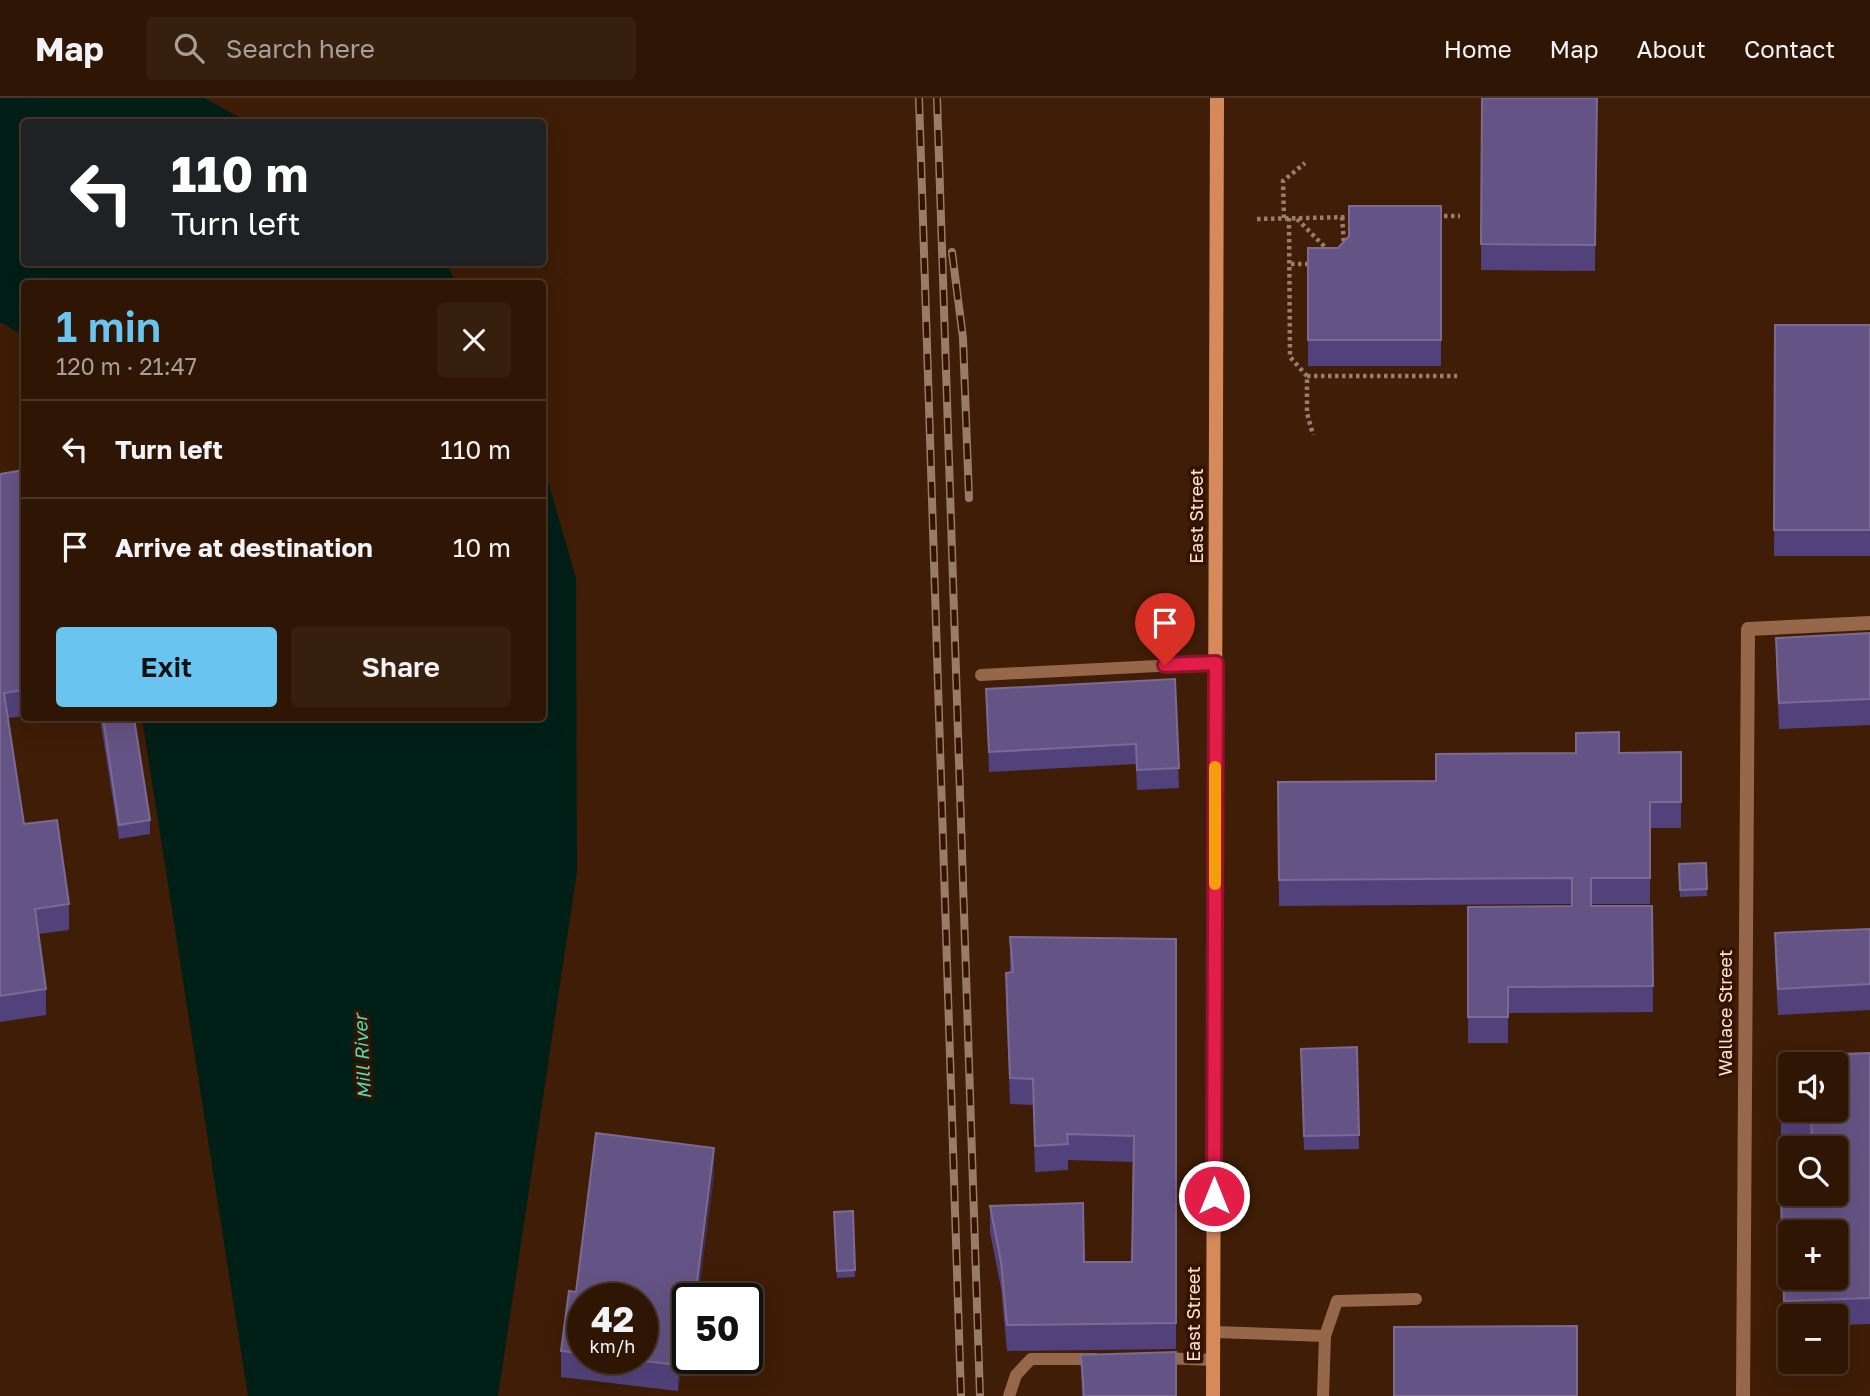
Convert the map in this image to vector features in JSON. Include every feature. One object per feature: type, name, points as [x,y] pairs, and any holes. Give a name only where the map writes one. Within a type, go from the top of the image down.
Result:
[{"type":"main road","name":"East Street","points":[[1213,1396],[1217,98]]},
{"type":"street","name":"Wallace Street","points":[[1743,1396],[1748,629],[1870,623]]},
{"type":"lane","points":[[981,676],[1216,663]]},
{"type":"lane","points":[[1323,1396],[1325,1336],[1337,1301],[1416,1299]]},
{"type":"lane","points":[[1214,1332],[1325,1336]]},
{"type":"lane","points":[[1009,1396],[1016,1375],[1031,1359],[1114,1359]]},
{"type":"lane","points":[[1155,1359],[1213,1360]]},
{"type":"path","points":[[1305,163],[1283,181],[1291,264],[1290,356],[1307,376],[1307,413],[1312,435]]},
{"type":"path","points":[[1434,216],[1460,216]]},
{"type":"path","points":[[1257,219],[1355,217]]},
{"type":"path","points":[[1297,218],[1335,257]]},
{"type":"path","points":[[1342,218],[1345,248]]},
{"type":"path","points":[[1291,264],[1315,265]]},
{"type":"path","points":[[1307,376],[1457,376]]},
{"type":"water","points":[[0,98],[204,98],[242,119],[21,119],[21,266],[448,266],[454,280],[21,280],[21,334],[0,322]]},
{"type":"water","name":"Mill River","points":[[546,478],[576,578],[577,871],[498,1396],[248,1396],[142,721],[546,721]]},
{"type":"building","points":[[1482,98],[1597,98],[1595,245],[1481,244]]},
{"type":"building","points":[[1349,206],[1441,206],[1441,340],[1308,340],[1308,248],[1338,248],[1349,236]]},
{"type":"building","points":[[1775,325],[1870,325],[1870,530],[1774,530]]},
{"type":"building","points":[[21,470],[21,690],[4,693],[24,824],[57,820],[69,904],[35,909],[46,989],[0,996],[0,474]]},
{"type":"building","points":[[1870,633],[1870,699],[1779,703],[1776,638]]},
{"type":"building","points":[[1175,679],[1179,768],[1137,770],[1136,744],[989,752],[986,689]]},
{"type":"building","points":[[103,721],[134,721],[150,820],[119,825]]},
{"type":"building","points":[[1619,732],[1619,753],[1681,752],[1681,802],[1650,802],[1650,878],[1591,878],[1591,906],[1652,906],[1653,986],[1508,987],[1508,1017],[1468,1017],[1468,907],[1572,906],[1572,878],[1279,880],[1278,782],[1436,781],[1436,754],[1576,753],[1576,733]]},
{"type":"building","points":[[1706,863],[1707,889],[1680,890],[1679,864]]},
{"type":"building","points":[[1870,929],[1870,984],[1778,989],[1775,933]]},
{"type":"building","points":[[1010,937],[1176,939],[1176,1323],[1007,1325],[1001,1262],[990,1206],[1083,1203],[1084,1262],[1132,1262],[1134,1136],[1067,1134],[1068,1144],[1035,1146],[1033,1079],[1010,1078],[1006,973],[1013,972]]},
{"type":"building","points":[[1357,1047],[1359,1135],[1304,1136],[1301,1049]]},
{"type":"building","points":[[1870,1053],[1870,1298],[1784,1301],[1784,1290],[1848,1290],[1848,1220],[1782,1220],[1781,1206],[1848,1206],[1848,1136],[1812,1136],[1811,1122],[1848,1122],[1848,1054]]},
{"type":"building","points":[[596,1133],[714,1148],[697,1283],[672,1283],[672,1364],[658,1363],[658,1283],[577,1283]]},
{"type":"building","points":[[853,1211],[855,1270],[837,1271],[834,1212]]},
{"type":"building","points":[[567,1306],[567,1352],[561,1351]]},
{"type":"building","points":[[1577,1326],[1577,1396],[1394,1396],[1394,1327]]},
{"type":"building","points":[[1176,1352],[1176,1396],[1084,1396],[1081,1355]]},
{"type":"railway","points":[[919,98],[961,1396]]},
{"type":"railway","points":[[937,98],[980,1396]]},
{"type":"railway","points":[[952,252],[963,338],[969,498]]},
{"type":"slow traffic","points":[[1215,767],[1215,884]]},
{"type":"route","points":[[1165,665],[1216,663],[1214,1196]]}]
